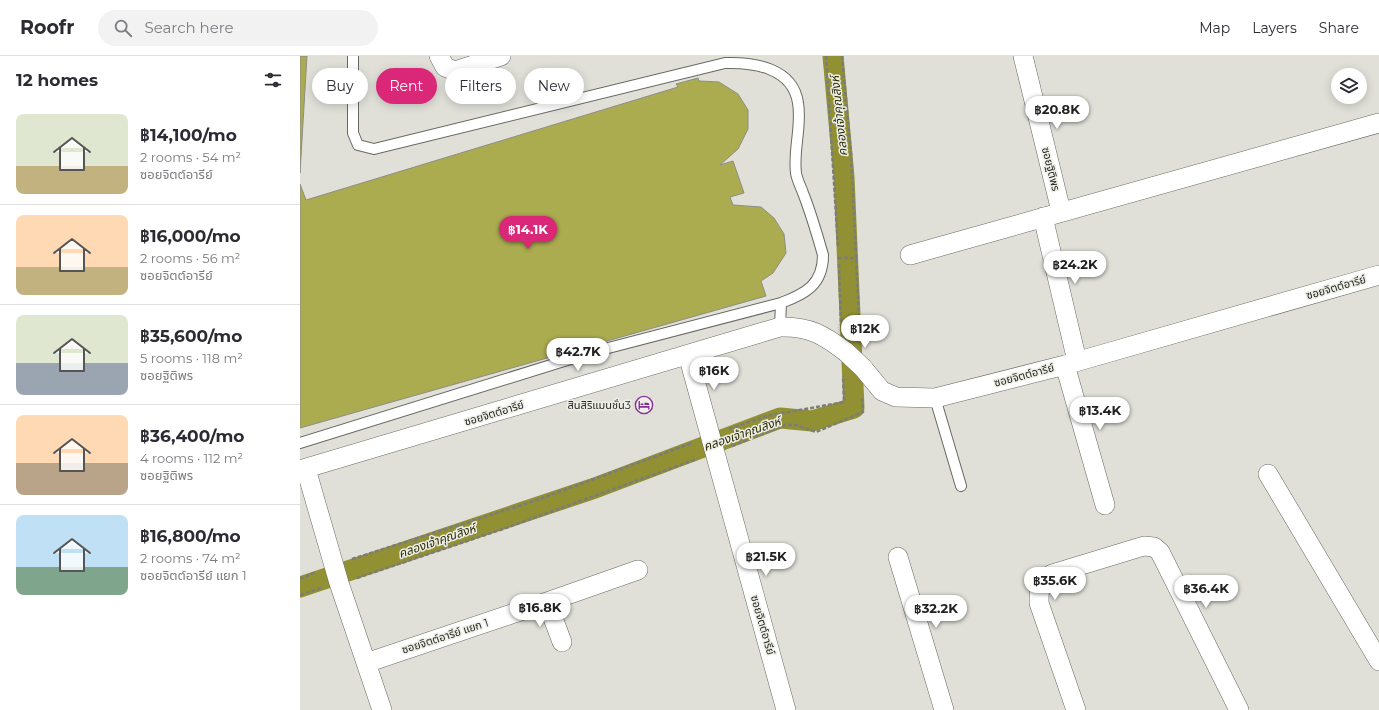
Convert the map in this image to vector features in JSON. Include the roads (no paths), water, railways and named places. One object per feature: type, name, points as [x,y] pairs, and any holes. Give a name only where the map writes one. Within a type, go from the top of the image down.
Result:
[{"type":"street","points":[[439,56],[445,67],[455,71],[501,56]]},
{"type":"street","name":"ซอยฐิติพร","points":[[1023,56],[1052,214],[1071,363],[1104,505]]},
{"type":"street","points":[[910,256],[1052,214],[1379,123]]},
{"type":"street","name":"ซอยจิตต์อารีย์","points":[[303,470],[780,327],[796,326],[820,333],[849,348],[882,391],[896,398],[936,398],[1071,363],[1379,275]]},
{"type":"street","name":"ซอยจิตต์อารีย์","points":[[688,355],[786,710]]},
{"type":"street","points":[[303,470],[382,710]]},
{"type":"street","points":[[1268,474],[1379,661]]},
{"type":"street","points":[[1076,710],[1039,603],[1039,587],[1044,580],[1052,574],[1144,546],[1154,547],[1160,552],[1239,710]]},
{"type":"street","points":[[898,558],[944,710]]},
{"type":"street","name":"ซอยจิตต์อารีย์ แยก 1","points":[[366,663],[638,570]]},
{"type":"street","points":[[547,602],[562,642]]},
{"type":"lane","points":[[300,443],[593,352],[780,303],[799,296],[812,287],[822,268],[823,255],[796,176],[798,103],[790,84],[774,71],[746,63],[725,63],[374,149],[358,145],[353,133],[353,56]]},
{"type":"lane","points":[[780,303],[780,327]]},
{"type":"lane","points":[[936,398],[961,486]]},
{"type":"waterway","name":"คลองเจ้าคุณสิงห์","points":[[300,587],[595,488],[780,418],[812,421],[854,408],[844,177],[833,56]]},
{"type":"place","name":"สินสิริแมนชั่น3","points":[[644,405]]}]
